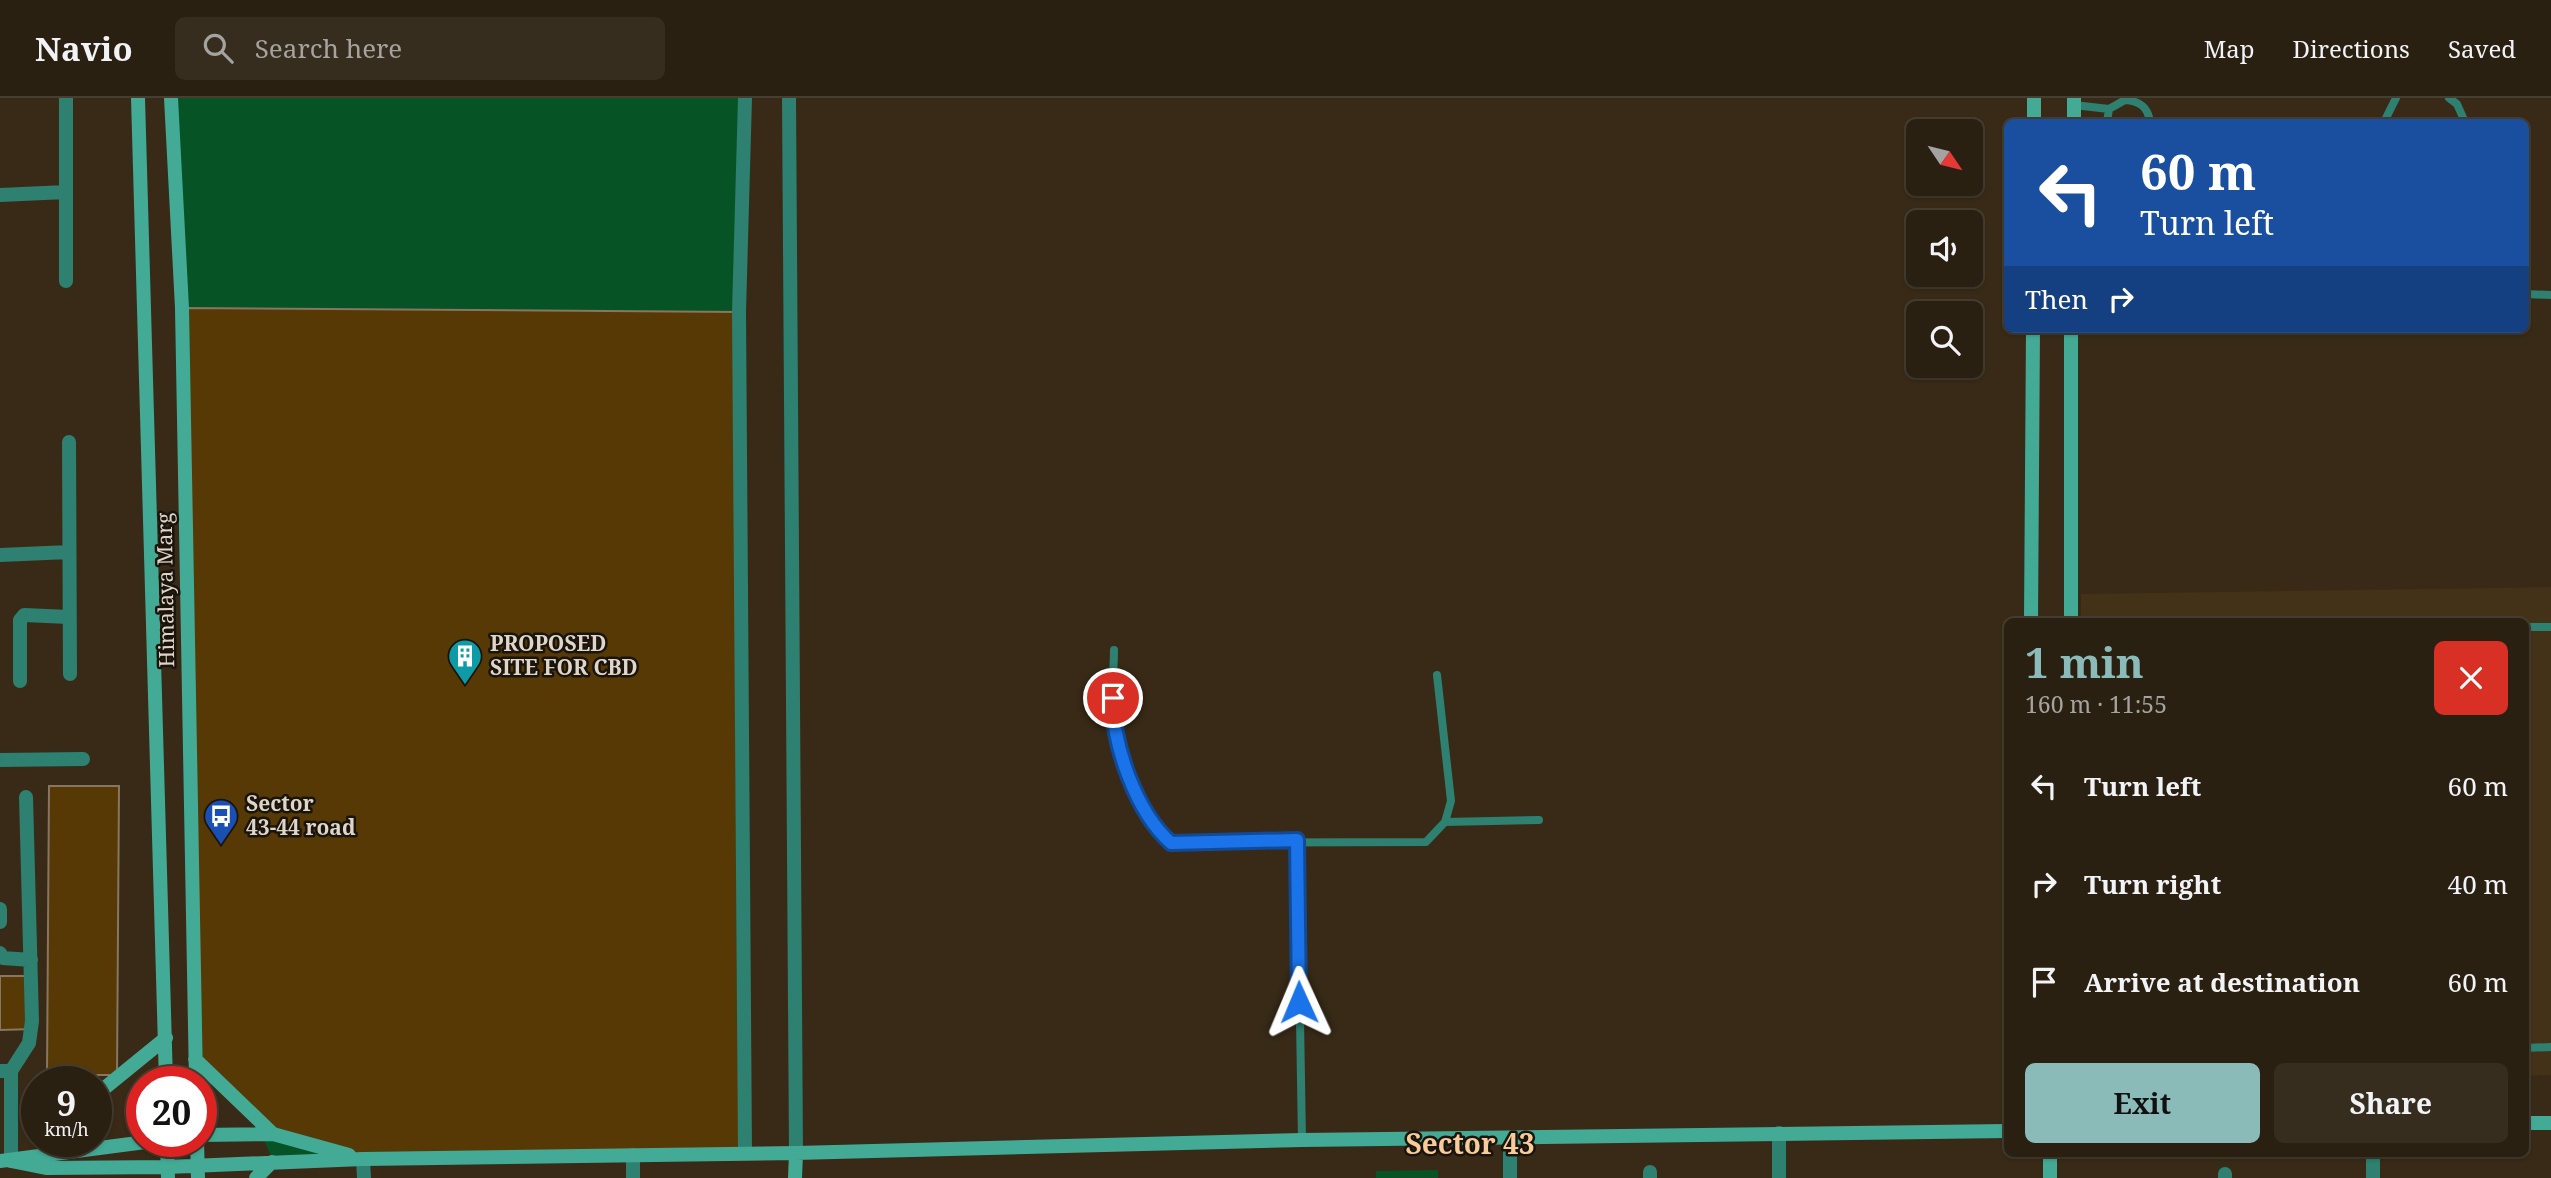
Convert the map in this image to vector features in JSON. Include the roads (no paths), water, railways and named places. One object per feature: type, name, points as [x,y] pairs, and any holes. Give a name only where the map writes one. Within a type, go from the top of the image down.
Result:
[{"type":"street","points":[[66,98],[66,281]]},
{"type":"street","name":"Himalaya Marg","points":[[138,98],[166,1066]]},
{"type":"street","name":"Himalaya Marg","points":[[171,98],[182,308],[195,1066]]},
{"type":"street","points":[[745,98],[739,312],[745,1152]]},
{"type":"street","points":[[789,98],[795,1178]]},
{"type":"street","points":[[2034,98],[2034,119]]},
{"type":"street","points":[[2074,101],[2074,119]]},
{"type":"street","points":[[0,195],[66,192]]},
{"type":"street","points":[[2031,618],[2033,333]]},
{"type":"street","points":[[2071,333],[2071,618]]},
{"type":"street","points":[[69,442],[70,674]]},
{"type":"street","points":[[0,555],[69,552]]},
{"type":"street","points":[[20,681],[20,620],[24,615],[69,617]]},
{"type":"street","points":[[0,760],[83,759]]},
{"type":"street","points":[[26,797],[32,1021],[29,1043],[6,1071],[6,1161],[198,1172],[272,1163],[363,1159],[796,1153],[1302,1140],[2004,1131]]},
{"type":"street","points":[[0,909],[0,922]]},
{"type":"street","points":[[0,953],[2,958],[31,960]]},
{"type":"street","points":[[112,1083],[166,1038]]},
{"type":"street","points":[[195,1059],[273,1134]]},
{"type":"street","points":[[2529,1123],[2551,1123]]},
{"type":"street","points":[[1779,1133],[1779,1178]]},
{"type":"street","points":[[217,1135],[273,1134],[363,1159]]},
{"type":"street","points":[[1510,1138],[1510,1178]]},
{"type":"street","points":[[44,1162],[126,1146]]},
{"type":"street","points":[[633,1155],[634,1178]]},
{"type":"street","points":[[44,1162],[47,1157]]},
{"type":"street","points":[[2050,1157],[2050,1178]]},
{"type":"street","points":[[2373,1157],[2373,1178]]},
{"type":"street","points":[[363,1159],[364,1178]]},
{"type":"street","points":[[44,1162],[61,1178]]},
{"type":"street","points":[[256,1178],[272,1163]]},
{"type":"lane","points":[[2386,119],[2396,98]]},
{"type":"lane","points":[[2449,98],[2457,104],[2464,119]]},
{"type":"lane","points":[[2074,101],[2109,109]]},
{"type":"lane","points":[[2107,119],[2109,109],[2117,102],[2133,101],[2147,109],[2149,119]]},
{"type":"lane","points":[[2529,295],[2551,295]]},
{"type":"lane","points":[[2529,626],[2551,627]]},
{"type":"lane","points":[[1114,650],[1112,723],[1137,797],[1157,831],[1171,843],[1297,840],[1426,842],[1445,822],[1451,802],[1437,675]]},
{"type":"lane","points":[[1445,822],[1539,820]]},
{"type":"lane","points":[[1297,840],[1302,1140]]},
{"type":"lane","points":[[2529,1048],[2551,1047]]},
{"type":"place","name":"PROPOSED SITE FOR CBD","points":[[465,686]]},
{"type":"place","name":"Sector 43-44 road","points":[[221,846]]},
{"type":"district","name":"Sector 43","points":[[1470,1144]]}]
